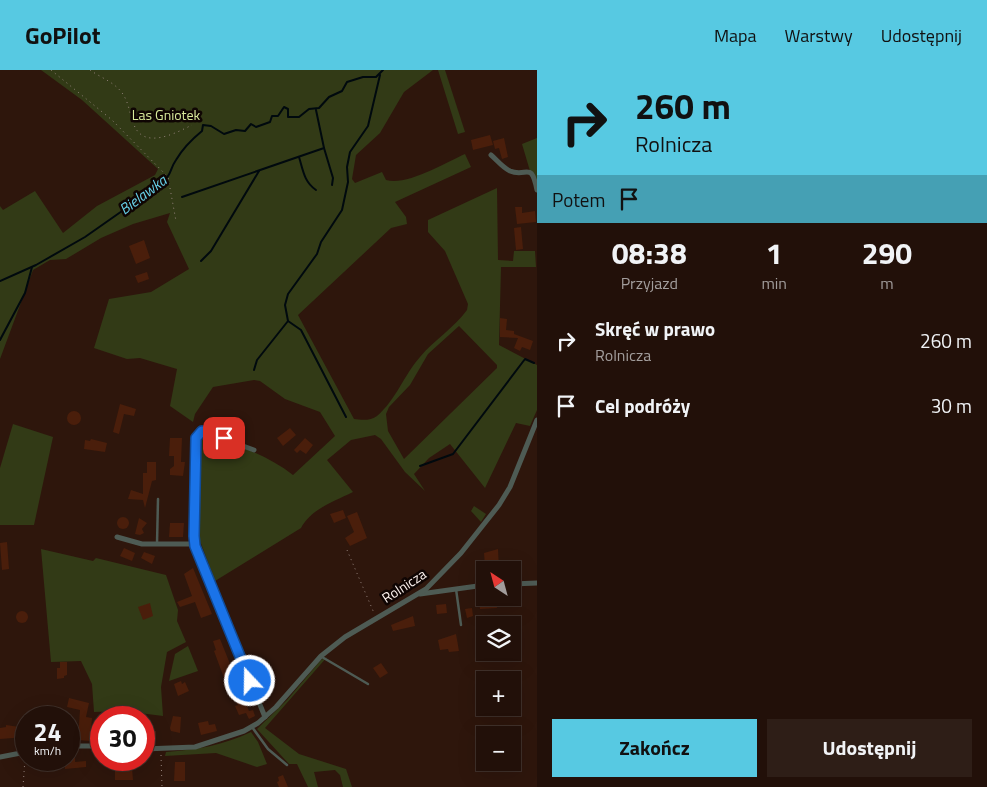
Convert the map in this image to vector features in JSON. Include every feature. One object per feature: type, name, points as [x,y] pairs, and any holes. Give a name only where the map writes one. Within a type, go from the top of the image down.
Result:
[{"type":"street","points":[[491,155],[510,171],[529,172],[534,176],[537,190]]},
{"type":"street","name":"Rolnicza","points":[[155,750],[196,747],[252,727],[265,717],[320,656],[345,637],[426,589],[446,570],[499,505],[510,487],[537,420]]},
{"type":"street","points":[[254,450],[202,431],[199,433],[196,438],[195,546],[265,717]]},
{"type":"street","points":[[117,537],[157,545],[191,544],[195,546]]},
{"type":"street","points":[[521,584],[537,584]]},
{"type":"street","points":[[417,594],[476,586]]},
{"type":"street","points":[[0,757],[15,754]]},
{"type":"lane","points":[[157,545],[158,499]]},
{"type":"lane","points":[[456,588],[460,625]]},
{"type":"lane","points":[[320,656],[368,684]]},
{"type":"lane","points":[[252,727],[268,749],[287,766]]},
{"type":"path","points":[[51,70],[112,120],[168,177],[176,221]]},
{"type":"path","points":[[90,70],[112,83],[124,96],[135,128],[143,136],[161,138],[192,125]]},
{"type":"path","points":[[348,550],[376,618]]},
{"type":"path","points":[[161,750],[162,787]]},
{"type":"path","points":[[23,787],[24,771]]},
{"type":"green space","name":"Las Gniotek","points":[[41,70],[433,70],[404,92],[380,133],[356,155],[352,179],[355,183],[382,172],[386,180],[404,180],[426,173],[465,154],[471,167],[395,202],[406,217],[407,224],[391,228],[298,315],[354,419],[366,420],[375,418],[384,410],[420,357],[467,310],[468,304],[445,251],[428,232],[428,220],[497,188],[498,260],[513,261],[514,251],[535,251],[536,267],[501,267],[499,345],[537,365],[537,410],[530,426],[516,423],[485,488],[450,444],[429,458],[414,474],[425,491],[405,472],[381,439],[375,435],[351,440],[327,460],[353,492],[317,511],[305,521],[301,528],[215,581],[200,541],[200,442],[202,438],[210,435],[243,447],[274,462],[293,475],[335,436],[320,412],[285,399],[260,381],[254,380],[213,387],[195,414],[193,422],[170,406],[177,369],[140,358],[127,359],[94,348],[109,299],[151,292],[189,269],[167,222],[170,213],[133,224],[101,238],[66,259],[50,260],[33,270],[0,359],[0,206],[3,210],[35,191],[63,233],[97,206],[155,175],[158,169],[82,100]],"holes":[[[459,326],[497,365],[497,368],[404,459],[388,431],[386,414],[389,407],[410,385],[428,354]]]},
{"type":"green space","points":[[438,70],[445,70],[465,132],[458,134]]},
{"type":"green space","points":[[537,138],[537,181],[530,171],[522,144]]},
{"type":"green space","points":[[13,424],[53,437],[34,525],[0,525],[0,468]]},
{"type":"green space","points":[[474,506],[486,514],[481,522],[471,511]]},
{"type":"green space","points":[[41,549],[93,561],[96,558],[166,575],[178,610],[177,621],[186,642],[167,652],[161,687],[163,716],[155,715],[155,706],[94,706],[92,684],[81,661],[51,662]]},
{"type":"green space","points":[[188,646],[198,671],[169,681],[175,654]]},
{"type":"green space","points":[[327,657],[265,728],[299,754],[346,769],[352,787],[343,787],[340,775],[335,770],[314,772],[318,787],[308,787],[297,764],[289,764],[257,729],[287,700],[321,660]]},
{"type":"green space","points":[[251,732],[258,742],[267,764],[257,767],[216,753],[165,756],[166,752],[210,746]]},
{"type":"building","points":[[490,135],[493,145],[473,150],[471,140]]},
{"type":"building","points":[[504,138],[508,157],[502,159],[499,148],[495,149],[493,141]]},
{"type":"building","points":[[515,207],[522,207],[522,213],[535,211],[536,222],[517,224]]},
{"type":"building","points":[[521,227],[523,249],[516,250],[514,228]]},
{"type":"building","points":[[144,240],[150,258],[136,264],[129,246]]},
{"type":"building","points":[[147,272],[149,279],[138,283],[135,276]]},
{"type":"building","points":[[500,318],[507,319],[506,330],[514,331],[514,334],[533,341],[530,350],[522,347],[520,351],[514,348],[518,338],[500,337]]},
{"type":"building","points":[[120,404],[136,409],[134,416],[124,414],[119,434],[113,432]]},
{"type":"building","points":[[74,411],[79,413],[81,418],[79,423],[74,425],[69,423],[67,418],[69,413]]},
{"type":"building","points":[[290,428],[296,435],[283,446],[277,438]]},
{"type":"building","points":[[170,438],[182,438],[181,462],[185,462],[183,476],[170,475],[170,469],[174,466],[174,456],[169,456]]},
{"type":"building","points":[[305,438],[313,445],[306,454],[300,450],[297,453],[294,450]]},
{"type":"building","points":[[91,439],[107,443],[105,452],[84,449],[85,440],[90,441]]},
{"type":"building","points":[[147,462],[156,462],[156,480],[152,481],[145,508],[143,500],[128,499],[131,490],[143,494],[143,473],[147,473]]},
{"type":"building","points":[[343,510],[346,518],[334,523],[330,514]]},
{"type":"building","points":[[357,512],[367,538],[350,546],[345,538],[354,532],[347,516]]},
{"type":"building","points":[[123,517],[129,523],[123,529],[117,523]]},
{"type":"building","points":[[139,518],[147,523],[142,529],[144,533],[140,535],[135,534]]},
{"type":"building","points":[[170,523],[184,523],[183,537],[169,537]]},
{"type":"building","points":[[7,542],[9,569],[2,570],[0,543]]},
{"type":"building","points":[[124,548],[135,553],[132,561],[120,556]]},
{"type":"building","points":[[498,549],[499,561],[485,561],[484,553]]},
{"type":"building","points":[[144,552],[155,556],[152,564],[141,558]]},
{"type":"building","points":[[193,568],[212,614],[201,618],[195,602],[180,607],[177,602],[192,596],[184,574]]},
{"type":"building","points":[[150,603],[153,616],[143,620],[138,607]]},
{"type":"building","points":[[446,604],[447,613],[437,614],[436,605]]},
{"type":"building","points":[[480,606],[497,606],[497,608],[480,609]]},
{"type":"building","points":[[472,608],[473,616],[467,618],[465,609]]},
{"type":"building","points":[[22,611],[28,617],[22,623],[16,617]]},
{"type":"building","points":[[413,616],[415,626],[393,631],[391,625]]},
{"type":"building","points":[[456,634],[459,651],[449,652],[448,649],[440,650],[438,640]]},
{"type":"building","points":[[220,639],[249,711],[253,710],[255,716],[249,719],[246,713],[239,715],[235,706],[238,705],[228,688],[231,686],[227,677],[224,678],[214,651],[216,650],[213,641]]},
{"type":"building","points":[[60,662],[67,662],[67,675],[64,678],[57,679],[57,668],[60,668]]},
{"type":"building","points":[[381,663],[388,673],[380,678],[373,668]]},
{"type":"building","points":[[181,681],[182,684],[185,682],[189,691],[178,696],[174,684]]},
{"type":"building","points":[[69,698],[89,703],[86,717],[90,718],[90,741],[80,740],[80,706],[67,706]]},
{"type":"building","points":[[173,716],[181,717],[180,733],[171,731]]},
{"type":"building","points":[[208,721],[209,725],[215,724],[217,731],[201,735],[198,723]]},
{"type":"building","points":[[6,725],[15,726],[15,738],[0,739],[0,728],[6,727]]},
{"type":"building","points":[[86,761],[86,767],[80,768],[80,762]]},
{"type":"building","points":[[175,762],[185,762],[185,781],[174,781]]},
{"type":"building","points":[[115,771],[132,771],[133,780],[115,780]]},
{"type":"building","points":[[283,775],[288,787],[279,787],[278,777]]},
{"type":"waterway","name":"Bielawka","points":[[0,281],[36,265],[85,237],[162,183],[168,177],[181,152],[202,131],[203,125],[211,126],[224,134],[236,130],[245,131],[251,124],[256,127],[270,122],[272,116],[278,116],[284,107],[288,109],[288,117],[299,117],[309,109],[319,108],[329,97],[342,91],[347,82],[363,77],[376,77],[383,70]]},
{"type":"waterway","points":[[346,417],[301,330],[288,321],[285,305],[288,294],[317,254],[321,242],[342,210],[348,182],[347,167],[350,152],[368,126],[380,75]]},
{"type":"waterway","points":[[182,197],[324,148],[316,110]]},
{"type":"waterway","points":[[324,148],[333,178],[332,185]]},
{"type":"waterway","points":[[299,157],[306,179],[316,190]]},
{"type":"waterway","points":[[201,261],[211,251],[259,171]]},
{"type":"waterway","points":[[0,340],[25,293],[32,267]]},
{"type":"waterway","points":[[254,370],[257,360],[288,321]]},
{"type":"waterway","points":[[420,466],[453,454],[525,359],[534,363]]},
{"type":"route","points":[[224,438],[202,431],[196,438],[195,546],[229,625],[250,681]]}]
